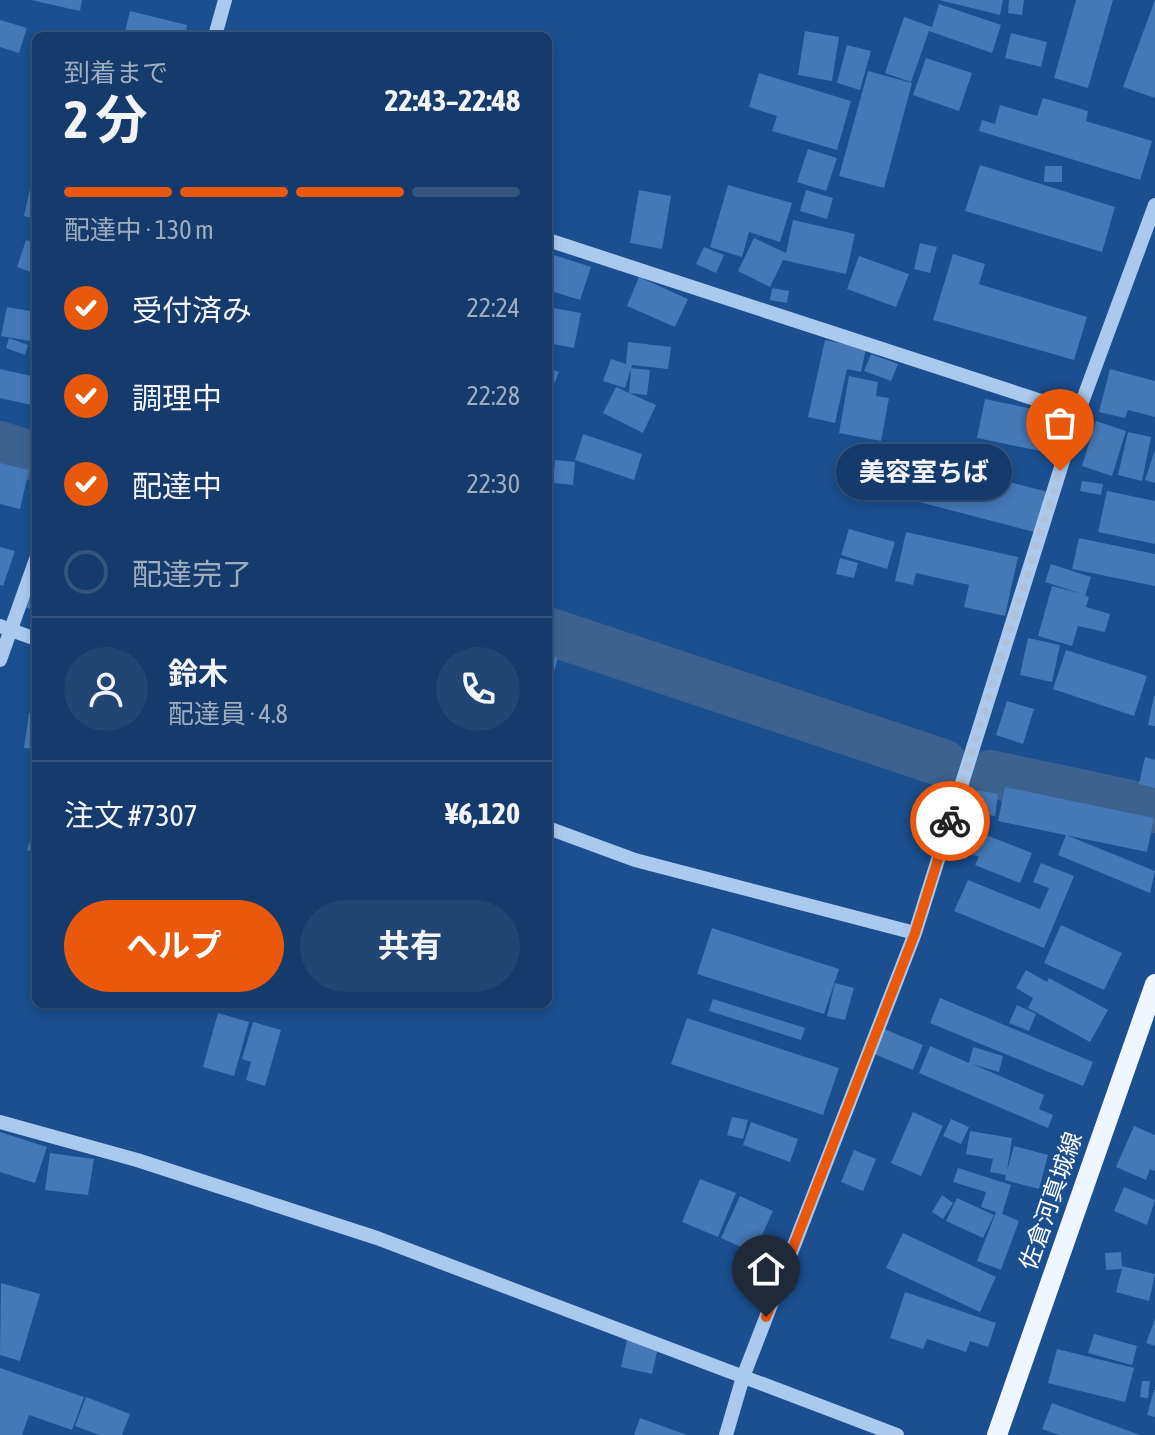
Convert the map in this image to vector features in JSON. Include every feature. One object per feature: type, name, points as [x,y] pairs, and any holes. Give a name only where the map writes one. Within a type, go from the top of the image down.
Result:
[{"type":"main road","name":"佐倉河真城線","points":[[997,1435],[1155,984]]},
{"type":"street","points":[[216,32],[225,0]]},
{"type":"street","points":[[726,1435],[743,1377],[915,933],[1078,413],[1155,205]]},
{"type":"street","points":[[552,241],[1078,413]]},
{"type":"street","points":[[0,660],[5,628],[32,568]]},
{"type":"street","points":[[5,628],[32,638]]},
{"type":"street","points":[[552,829],[635,860],[915,933]]},
{"type":"street","points":[[0,1122],[137,1160],[377,1238],[897,1435]]},
{"type":"building","points":[[31,0],[82,0],[80,11]]},
{"type":"building","points":[[939,0],[1003,0],[1000,15]]},
{"type":"building","points":[[1009,0],[1024,0],[1022,15],[1008,13]]},
{"type":"building","points":[[1076,0],[1113,0],[1088,88],[1054,78]]},
{"type":"building","points":[[1155,0],[1155,98],[1123,87]]},
{"type":"building","points":[[939,4],[1001,25],[992,53],[929,31],[911,82],[885,73],[904,17],[932,27]]},
{"type":"building","points":[[130,11],[187,25],[186,32],[125,32]]},
{"type":"building","points":[[0,20],[27,28],[19,53],[0,47]]},
{"type":"building","points":[[805,31],[839,37],[832,81],[798,75]]},
{"type":"building","points":[[1011,33],[1047,42],[1041,67],[1005,58]]},
{"type":"building","points":[[847,45],[871,51],[860,90],[837,83]]},
{"type":"building","points":[[926,58],[972,73],[959,111],[913,95]]},
{"type":"building","points":[[868,71],[912,83],[884,188],[839,176]]},
{"type":"building","points":[[759,73],[851,101],[837,150],[772,131],[777,116],[749,107]]},
{"type":"building","points":[[1043,98],[1088,111],[1086,121],[1152,141],[1140,180],[979,131],[982,120],[995,124],[1000,105],[1037,116]]},
{"type":"building","points":[[808,149],[837,158],[826,191],[797,182]]},
{"type":"building","points":[[980,165],[1115,207],[1102,252],[965,211]]},
{"type":"building","points":[[1045,166],[1062,166],[1062,182],[1044,182]]},
{"type":"building","points":[[728,185],[792,203],[780,242],[749,232],[742,257],[710,247]]},
{"type":"building","points":[[30,189],[32,218],[24,216]]},
{"type":"building","points":[[639,190],[671,196],[662,249],[630,243]]},
{"type":"building","points":[[806,190],[833,198],[827,219],[800,211]]},
{"type":"building","points":[[793,220],[855,234],[846,274],[783,260],[770,287],[738,271],[754,238],[786,253]]},
{"type":"building","points":[[26,240],[32,242],[32,273],[17,267]]},
{"type":"building","points":[[920,243],[937,247],[930,273],[914,269]]},
{"type":"building","points":[[704,247],[724,255],[716,273],[696,264]]},
{"type":"building","points":[[552,254],[591,267],[580,300],[552,291]]},
{"type":"building","points":[[953,254],[985,264],[979,284],[1087,317],[1074,360],[933,320]]},
{"type":"building","points":[[859,256],[909,274],[896,307],[847,289]]},
{"type":"building","points":[[639,277],[688,299],[675,327],[627,306]]},
{"type":"building","points":[[772,288],[789,291],[787,303],[770,300]]},
{"type":"building","points":[[7,307],[32,311],[32,341],[1,336]]},
{"type":"building","points":[[552,308],[581,313],[574,348],[552,344]]},
{"type":"building","points":[[9,338],[28,345],[25,355],[6,348]]},
{"type":"building","points":[[825,340],[866,348],[861,372],[847,369],[835,423],[808,417]]},
{"type":"building","points":[[628,342],[671,347],[668,369],[632,365],[625,388],[603,381],[611,359],[626,364]]},
{"type":"building","points":[[871,354],[898,364],[891,381],[864,371]]},
{"type":"building","points":[[631,368],[650,370],[647,395],[629,393]]},
{"type":"building","points":[[0,369],[32,376],[32,405],[0,398]]},
{"type":"building","points":[[552,369],[559,372],[552,389]]},
{"type":"building","points":[[1110,369],[1155,381],[1155,417],[1128,410],[1125,418],[1099,412]]},
{"type":"building","points":[[849,376],[878,382],[876,396],[889,398],[881,441],[839,433]]},
{"type":"building","points":[[616,387],[656,405],[643,433],[603,413]]},
{"type":"building","points":[[985,399],[1053,413],[1045,452],[977,438]]},
{"type":"building","points":[[1096,421],[1126,431],[1112,476],[1082,466]]},
{"type":"building","points":[[1128,432],[1151,437],[1142,481],[1118,475]]},
{"type":"building","points":[[583,434],[642,454],[634,480],[575,460]]},
{"type":"building","points":[[1155,450],[1155,483],[1145,480]]},
{"type":"building","points":[[907,456],[1052,493],[1042,534],[896,496]]},
{"type":"building","points":[[555,460],[575,462],[573,485],[553,483]]},
{"type":"building","points":[[0,463],[29,470],[20,509],[0,504]]},
{"type":"building","points":[[1082,481],[1103,484],[1101,495],[1080,491]]},
{"type":"building","points":[[1107,491],[1155,501],[1155,544],[1098,532]]},
{"type":"building","points":[[849,529],[895,542],[887,569],[841,555]]},
{"type":"building","points":[[906,532],[1018,557],[1005,616],[964,607],[969,585],[916,573],[913,585],[895,581]]},
{"type":"building","points":[[1079,538],[1155,554],[1155,586],[1072,569]]},
{"type":"building","points":[[0,547],[15,551],[3,586],[0,585]]},
{"type":"building","points":[[840,558],[858,563],[854,578],[836,574]]},
{"type":"building","points":[[1051,564],[1091,577],[1085,596],[1089,597],[1086,607],[1110,614],[1105,632],[1078,626],[1072,646],[1038,636],[1052,586],[1082,594],[1045,582]]},
{"type":"building","points":[[32,586],[32,610],[25,607]]},
{"type":"building","points":[[1028,638],[1060,645],[1052,682],[1020,675]]},
{"type":"building","points":[[1066,650],[1147,676],[1134,716],[1053,689]]},
{"type":"building","points":[[552,656],[558,658],[552,678]]},
{"type":"building","points":[[1155,696],[1155,726],[1148,725]]},
{"type":"building","points":[[1007,701],[1034,709],[1023,744],[996,735]]},
{"type":"building","points":[[29,713],[32,713],[32,749],[24,748]]},
{"type":"building","points":[[1145,757],[1155,760],[1155,788],[1139,784]]},
{"type":"building","points":[[1005,787],[1154,818],[1147,852],[998,821]]},
{"type":"building","points":[[977,790],[998,794],[995,816],[973,813]]},
{"type":"building","points":[[963,826],[1032,853],[1020,883],[975,865],[979,857],[955,848]]},
{"type":"building","points":[[32,835],[32,852],[27,850]]},
{"type":"building","points":[[1066,835],[1155,871],[1150,893],[1058,855]]},
{"type":"building","points":[[1041,863],[1074,876],[1044,948],[954,911],[968,880],[1040,909],[1049,888],[1033,882]]},
{"type":"building","points":[[1061,925],[1122,953],[1104,990],[1044,963]]},
{"type":"building","points":[[712,928],[839,969],[824,1014],[697,974]]},
{"type":"building","points":[[1026,970],[1047,982],[1049,978],[1108,1010],[1090,1042],[1028,1008],[1033,998],[1016,988]]},
{"type":"building","points":[[835,983],[854,988],[845,1020],[827,1016]]},
{"type":"building","points":[[940,998],[1093,1062],[1083,1086],[930,1023]]},
{"type":"building","points":[[713,999],[805,1028],[801,1040],[709,1011]]},
{"type":"building","points":[[1017,1005],[1036,1014],[1029,1031],[1009,1023]]},
{"type":"building","points":[[218,1013],[249,1022],[234,1076],[203,1067]]},
{"type":"building","points":[[687,1018],[839,1068],[823,1115],[671,1064]]},
{"type":"building","points":[[253,1022],[281,1030],[265,1086],[246,1080],[251,1062],[242,1059]]},
{"type":"building","points":[[884,1029],[923,1045],[913,1070],[874,1054]]},
{"type":"building","points":[[930,1046],[969,1063],[973,1047],[1003,1056],[999,1072],[972,1064],[1044,1095],[1039,1109],[1053,1115],[1048,1128],[919,1073]]},
{"type":"building","points":[[913,1112],[943,1126],[921,1176],[891,1163]]},
{"type":"building","points":[[732,1117],[748,1120],[743,1139],[727,1135]]},
{"type":"building","points":[[951,1119],[969,1127],[961,1144],[943,1136]]},
{"type":"building","points":[[751,1122],[798,1139],[790,1162],[743,1145]]},
{"type":"building","points":[[1134,1126],[1155,1135],[1155,1171],[1150,1169],[1146,1180],[1116,1167]]},
{"type":"building","points":[[970,1131],[1012,1138],[1007,1171],[1014,1146],[1048,1155],[1039,1189],[1005,1180],[1006,1175],[990,1172],[993,1159],[966,1154]]},
{"type":"building","points":[[0,1132],[47,1147],[35,1183],[0,1172]]},
{"type":"building","points":[[854,1150],[876,1159],[863,1191],[841,1182]]},
{"type":"building","points":[[50,1153],[94,1159],[88,1195],[45,1190]]},
{"type":"building","points":[[958,1168],[1011,1185],[1002,1214],[1019,1221],[1001,1270],[977,1261],[996,1212],[981,1207],[986,1192],[953,1182]]},
{"type":"building","points":[[700,1179],[736,1193],[718,1237],[682,1222]]},
{"type":"building","points":[[1124,1187],[1155,1200],[1147,1225],[1114,1211]]},
{"type":"building","points":[[942,1195],[953,1203],[943,1219],[932,1212]]},
{"type":"building","points":[[740,1196],[773,1211],[754,1253],[721,1238]]},
{"type":"building","points":[[957,1198],[994,1215],[983,1238],[946,1221]]},
{"type":"building","points":[[903,1233],[996,1277],[980,1312],[886,1268]]},
{"type":"building","points":[[1121,1252],[1122,1266],[1155,1274],[1149,1301],[1116,1292],[1122,1269],[1106,1270],[1105,1253]]},
{"type":"building","points":[[1,1283],[40,1294],[20,1361],[0,1355]]},
{"type":"building","points":[[905,1292],[996,1323],[988,1347],[970,1341],[966,1352],[927,1339],[923,1349],[890,1338]]},
{"type":"building","points":[[1155,1319],[1155,1346],[1146,1343]]},
{"type":"building","points":[[1094,1334],[1137,1346],[1132,1365],[1088,1353]]},
{"type":"building","points":[[627,1340],[658,1347],[652,1374],[621,1367]]},
{"type":"building","points":[[1057,1349],[1134,1368],[1125,1402],[1048,1383]]},
{"type":"building","points":[[0,1368],[84,1397],[72,1430],[29,1415],[22,1435],[0,1435]]},
{"type":"building","points":[[1142,1381],[1150,1381],[1148,1398],[1140,1397]]},
{"type":"building","points":[[1155,1390],[1155,1417],[1147,1415]]},
{"type":"building","points":[[86,1397],[130,1414],[122,1435],[99,1435],[75,1426]]},
{"type":"building","points":[[1052,1403],[1140,1435],[1059,1435],[1042,1429]]},
{"type":"building","points":[[640,1418],[687,1435],[634,1435]]},
{"type":"waterway","points":[[0,445],[32,456]]},
{"type":"waterway","points":[[552,632],[943,763]]},
{"type":"waterway","points":[[990,774],[1155,809]]},
{"type":"way so far","points":[[950,821],[1060,471]]},
{"type":"place","name":"美容室ちば","points":[[1060,471]]},
{"type":"route","points":[[766,1317],[915,933],[950,821]]}]
